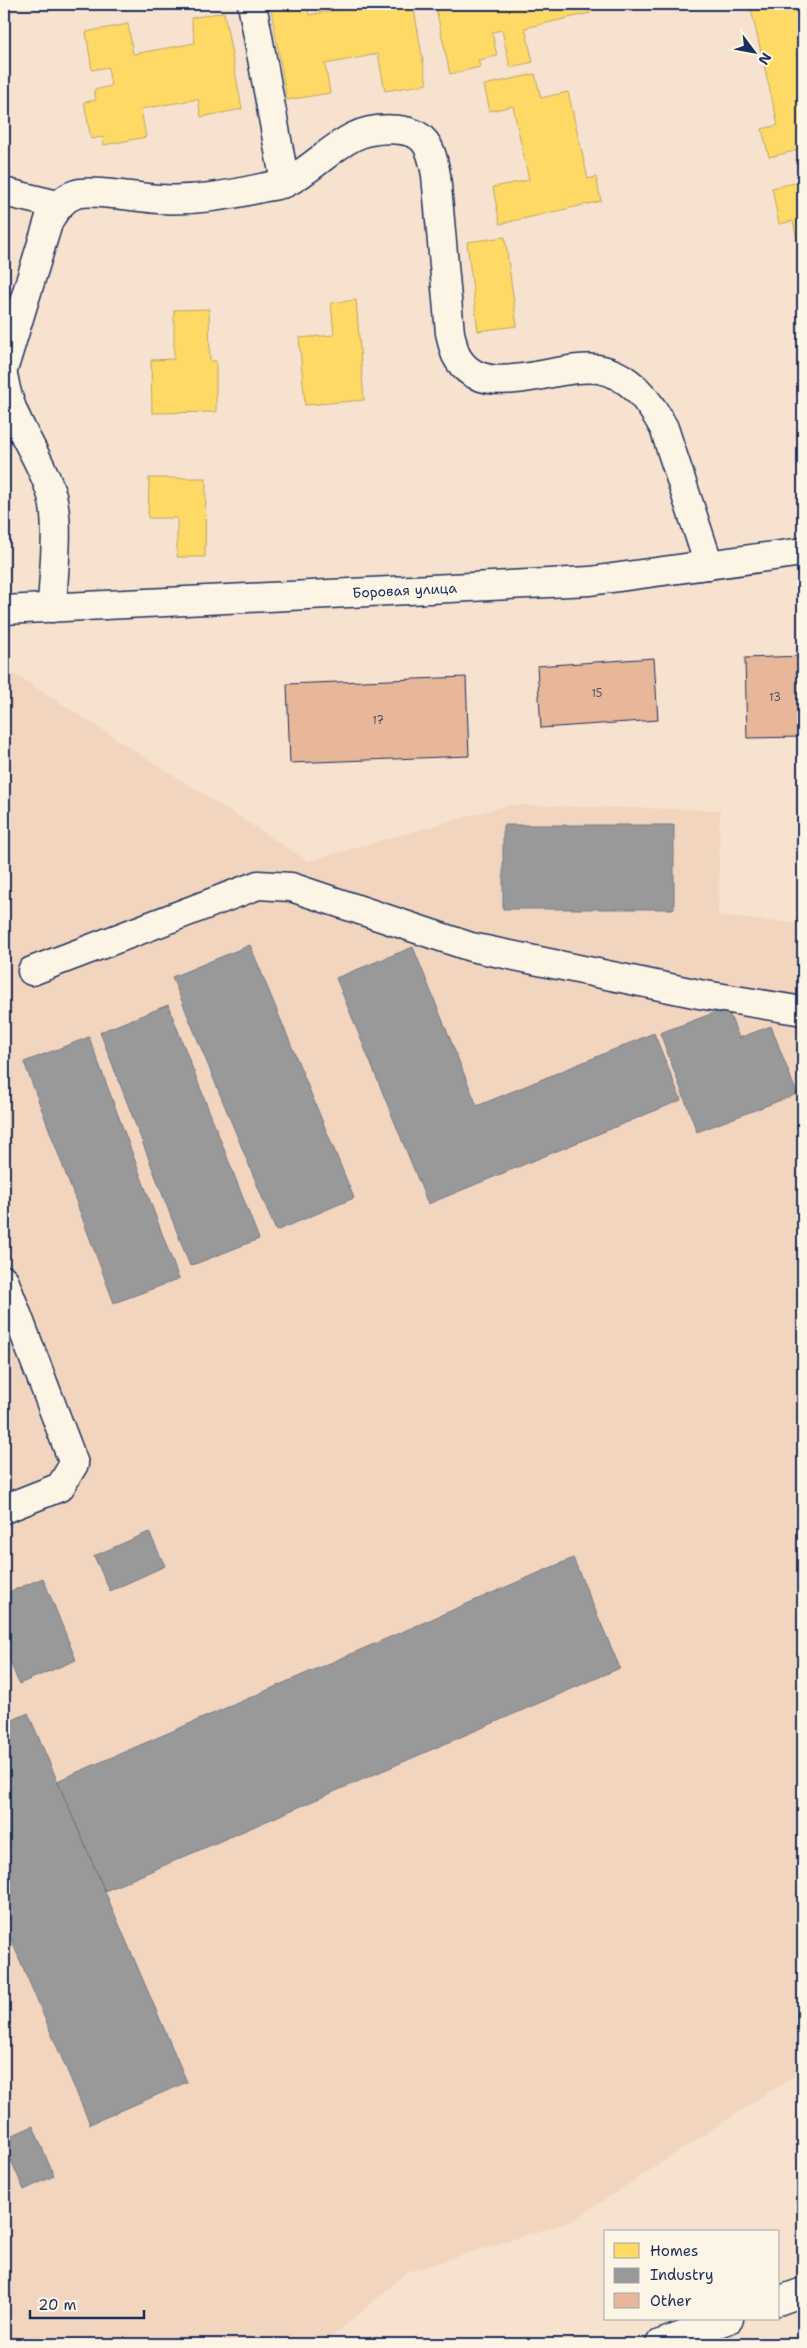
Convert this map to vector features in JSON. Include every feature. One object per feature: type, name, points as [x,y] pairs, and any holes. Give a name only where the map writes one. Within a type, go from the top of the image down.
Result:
[{"type":"street","points":[[252,4],[285,183]]},
{"type":"street","points":[[4,367],[48,220],[58,205],[75,194],[91,192],[161,199],[204,199],[285,183],[353,137],[370,132],[392,130],[411,133],[425,141],[432,156],[436,175],[450,333],[457,355],[473,374],[492,380],[511,380],[569,368],[599,369],[620,378],[638,391],[653,407],[664,428],[708,565]]},
{"type":"street","points":[[4,192],[58,205]]},
{"type":"street","points":[[4,379],[11,406],[52,496],[55,517],[52,608]]},
{"type":"street","name":"Боровая улица","points":[[4,610],[590,581],[803,552]]},
{"type":"street","points":[[32,971],[258,885],[291,887],[471,947],[700,994],[803,1011]]},
{"type":"street","points":[[4,1280],[74,1464],[60,1487],[4,1509]]},
{"type":"street","points":[[780,2300],[803,2292]]},
{"type":"street","points":[[660,2344],[725,2320]]},
{"type":"shaded area","points":[[4,675],[16,675],[308,861],[508,805],[720,810],[718,916],[803,924],[803,2070],[572,2221],[407,2272],[324,2344],[4,2344]]},
{"type":"building: Homes","points":[[270,4],[307,4],[309,15],[367,4],[413,4],[427,84],[385,91],[378,54],[325,64],[330,93],[287,100]]},
{"type":"building: Homes","points":[[435,4],[588,4],[590,13],[525,28],[533,62],[510,67],[502,30],[492,32],[497,56],[478,60],[480,67],[450,74]]},
{"type":"building: Homes","points":[[772,4],[803,4],[803,149],[769,157],[762,129],[778,125],[751,9]]},
{"type":"building: Homes","points":[[224,12],[242,109],[201,117],[198,99],[141,109],[146,137],[104,145],[103,137],[91,139],[84,102],[96,100],[94,90],[111,86],[108,67],[92,70],[86,32],[128,24],[133,54],[195,43],[191,18]]},
{"type":"building: Homes","points":[[535,74],[541,98],[568,92],[588,179],[596,177],[601,201],[500,224],[493,187],[529,180],[513,106],[490,111],[484,85]]},
{"type":"building: Homes","points":[[803,181],[803,269],[793,221],[779,224],[772,188]]},
{"type":"building: Homes","points":[[505,237],[517,326],[478,331],[467,242]]},
{"type":"building: Homes","points":[[356,300],[364,400],[305,405],[299,338],[334,335],[331,303]]},
{"type":"building: Homes","points":[[209,309],[210,361],[216,361],[216,412],[152,413],[151,360],[174,359],[174,310]]},
{"type":"building: Homes","points":[[149,478],[206,478],[205,557],[177,557],[177,518],[148,518]]},
{"type":"building: Industry","points":[[503,825],[674,825],[674,909],[503,909]]},
{"type":"building: Industry","points":[[250,945],[354,1198],[276,1231],[172,977]]},
{"type":"building: Industry","points":[[413,947],[477,1106],[654,1033],[681,1100],[428,1204],[336,978]]},
{"type":"building: Industry","points":[[168,1005],[259,1239],[190,1266],[100,1032]]},
{"type":"building: Industry","points":[[727,1008],[739,1038],[771,1026],[797,1094],[697,1132],[660,1033]]},
{"type":"building: Industry","points":[[89,1037],[179,1279],[114,1303],[24,1062]]},
{"type":"building: Industry","points":[[149,1532],[165,1566],[110,1591],[94,1556]]},
{"type":"building: Industry","points":[[573,1558],[620,1668],[105,1891],[57,1781]]},
{"type":"building: Industry","points":[[43,1578],[76,1660],[19,1684],[4,1646],[4,1594]]},
{"type":"building: Industry","points":[[28,1713],[187,2082],[90,2124],[4,1923],[4,1724]]},
{"type":"building: Industry","points":[[33,2126],[54,2176],[24,2190],[4,2144],[4,2139]]},
{"type":"building: Other","points":[[803,656],[803,737],[747,738],[745,658]]},
{"type":"building: Other","points":[[654,658],[658,720],[541,728],[537,666]]},
{"type":"building: Other","points":[[466,677],[469,756],[290,763],[287,684]]}]
